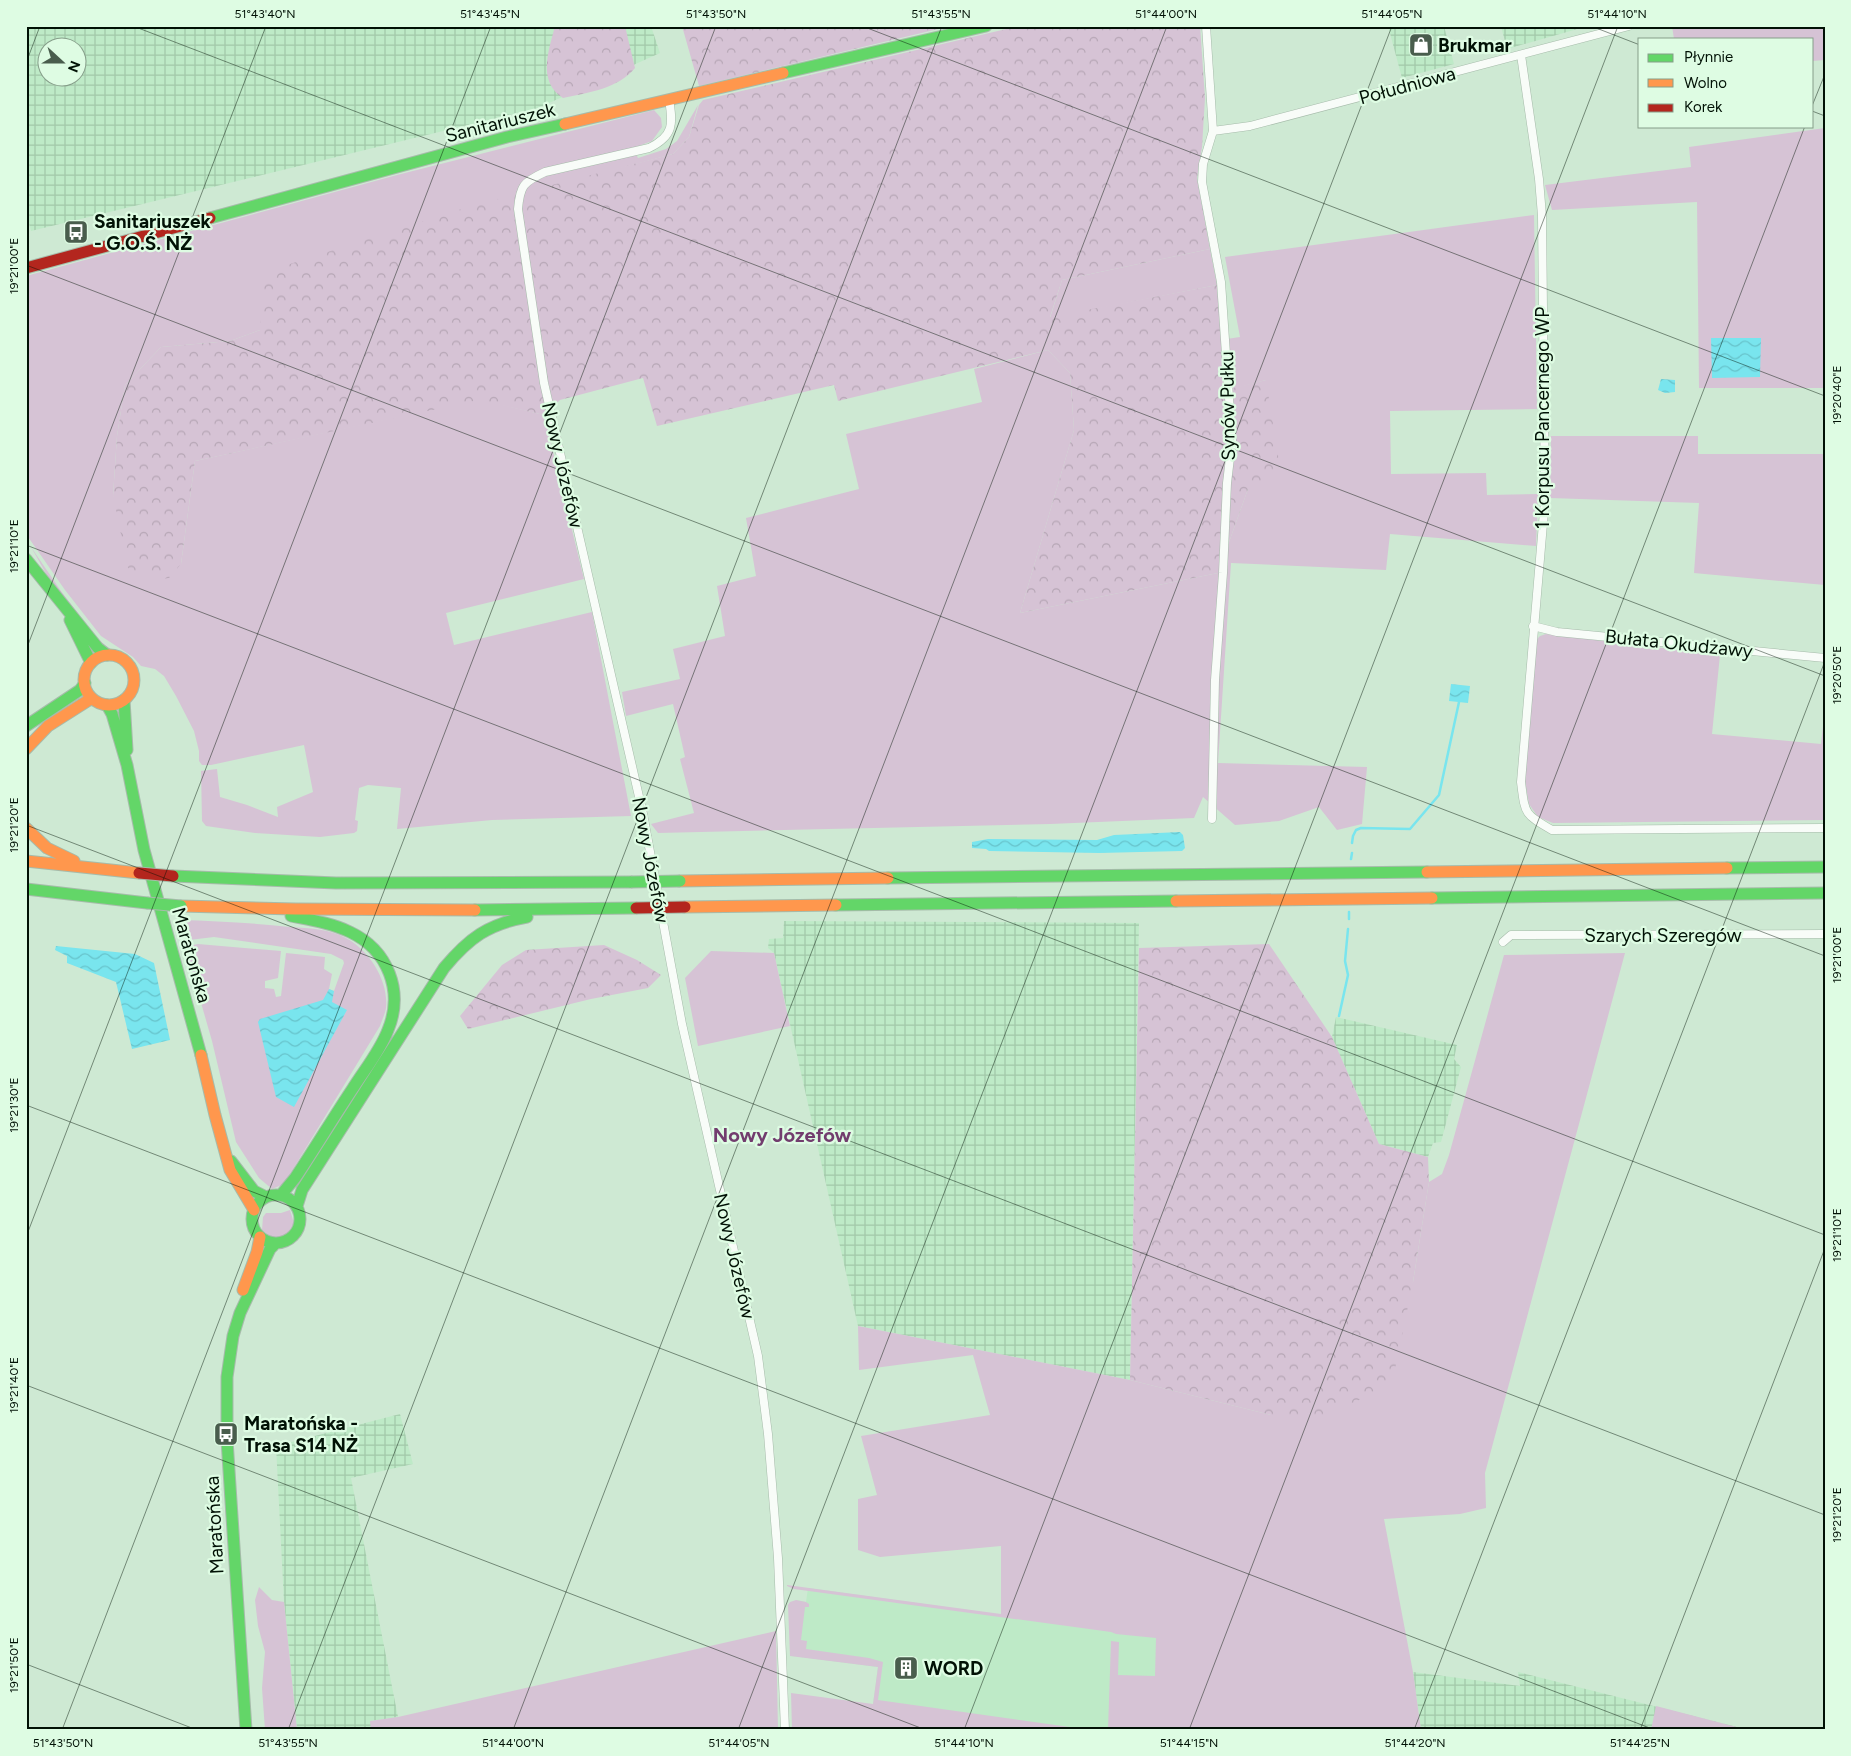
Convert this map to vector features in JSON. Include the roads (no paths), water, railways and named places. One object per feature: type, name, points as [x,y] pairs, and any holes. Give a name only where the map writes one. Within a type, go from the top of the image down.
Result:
[{"type":"main road","name":"Sanitariuszek","points":[[26,268],[507,137],[986,26]]},
{"type":"main road","points":[[26,559],[106,655]]},
{"type":"main road","points":[[57,596],[80,638],[91,663]]},
{"type":"main road","points":[[106,655],[124,660],[131,669],[134,682],[129,695],[119,703],[99,703],[92,698],[85,684],[85,673],[91,663],[106,655]]},
{"type":"main road","points":[[26,726],[80,690],[85,684]]},
{"type":"main road","points":[[26,748],[34,738],[52,723],[92,698]]},
{"type":"main road","name":"Maratońska","points":[[124,700],[127,765]]},
{"type":"main road","name":"Maratońska","points":[[107,704],[112,714],[127,765],[144,850],[197,1035],[226,1154],[233,1176],[254,1210]]},
{"type":"main road","points":[[26,828],[35,839],[58,856],[94,869]]},
{"type":"main road","points":[[26,861],[139,874],[354,884],[1825,867]]},
{"type":"main road","points":[[26,889],[181,906],[389,911],[1825,893]]},
{"type":"main road","points":[[260,909],[340,927],[356,934],[381,955],[389,969],[395,996],[394,1011],[376,1052],[296,1178],[281,1195]]},
{"type":"main road","points":[[297,1206],[302,1190],[424,998],[444,968],[461,948],[495,924],[511,919],[566,909]]},
{"type":"main road","name":"Maratońska","points":[[226,1154],[254,1191],[266,1197]]},
{"type":"main road","points":[[281,1195],[293,1201],[297,1206],[300,1213],[299,1228],[289,1240],[275,1244],[267,1242],[260,1237],[253,1226],[254,1210],[257,1204],[266,1197],[281,1195]]},
{"type":"main road","name":"Maratońska","points":[[246,1730],[236,1617],[225,1398],[230,1352],[238,1318],[239,1304],[257,1252],[260,1237]]},
{"type":"main road","name":"Maratońska","points":[[238,1318],[254,1281],[270,1249],[275,1244]]},
{"type":"street","name":"Synów Pułku","points":[[1206,26],[1213,131],[1203,164],[1202,182],[1221,282],[1232,441],[1227,483],[1215,680],[1212,819]]},
{"type":"street","name":"Południowa","points":[[1213,131],[1250,126],[1629,26]]},
{"type":"street","name":"1 Korpusu Pancernego WP","points":[[1521,55],[1539,179],[1542,216],[1545,500],[1521,782],[1524,809],[1535,820],[1552,830],[1825,828]]},
{"type":"street","name":"Nowy Józefów","points":[[670,99],[672,119],[670,132],[661,142],[649,148],[545,172],[530,179],[520,191],[518,210],[544,383],[643,814],[682,1024],[758,1356],[766,1421],[778,1558],[785,1730]]},
{"type":"street","name":"Bułata Okudżawy","points":[[1533,626],[1558,632],[1825,658]]},
{"type":"street","name":"Szarych Szeregów","points":[[1503,942],[1511,935],[1825,934]]},
{"type":"water","points":[[1711,338],[1761,338],[1760,377],[1712,378]]},
{"type":"water","points":[[1661,379],[1675,380],[1675,392],[1665,393],[1658,390]]},
{"type":"water","points":[[1451,684],[1470,686],[1468,703],[1449,701]]},
{"type":"water","points":[[1180,832],[1183,835],[1185,848],[1182,851],[1099,853],[989,851],[972,848],[972,842],[988,839],[1097,840],[1114,835]]},
{"type":"water","points":[[56,946],[135,954],[154,963],[170,1040],[132,1049],[116,982],[67,963],[67,956],[55,950]]},
{"type":"water","points":[[329,989],[334,991],[332,1002],[347,1010],[294,1107],[276,1097],[258,1022],[260,1019],[323,1000]]},
{"type":"waterway","points":[[1352,843],[1356,830],[1361,828],[1410,829],[1439,795],[1459,702]]},
{"type":"waterway","points":[[1351,859],[1352,853]]},
{"type":"waterway","points":[[1349,912],[1349,919]]},
{"type":"waterway","points":[[1339,1016],[1348,975],[1345,961],[1348,929]]},
{"type":"place","name":"Brukmar","points":[[1421,45]]},
{"type":"place","name":"Sanitariuszek - G.O.Ś. NŻ","points":[[76,232]]},
{"type":"place","name":"Maratońska - Trasa S14 NŻ","points":[[226,1434]]},
{"type":"place","name":"WORD","points":[[906,1668]]},
{"type":"district","name":"Nowy Józefów","points":[[782,1135]]}]
